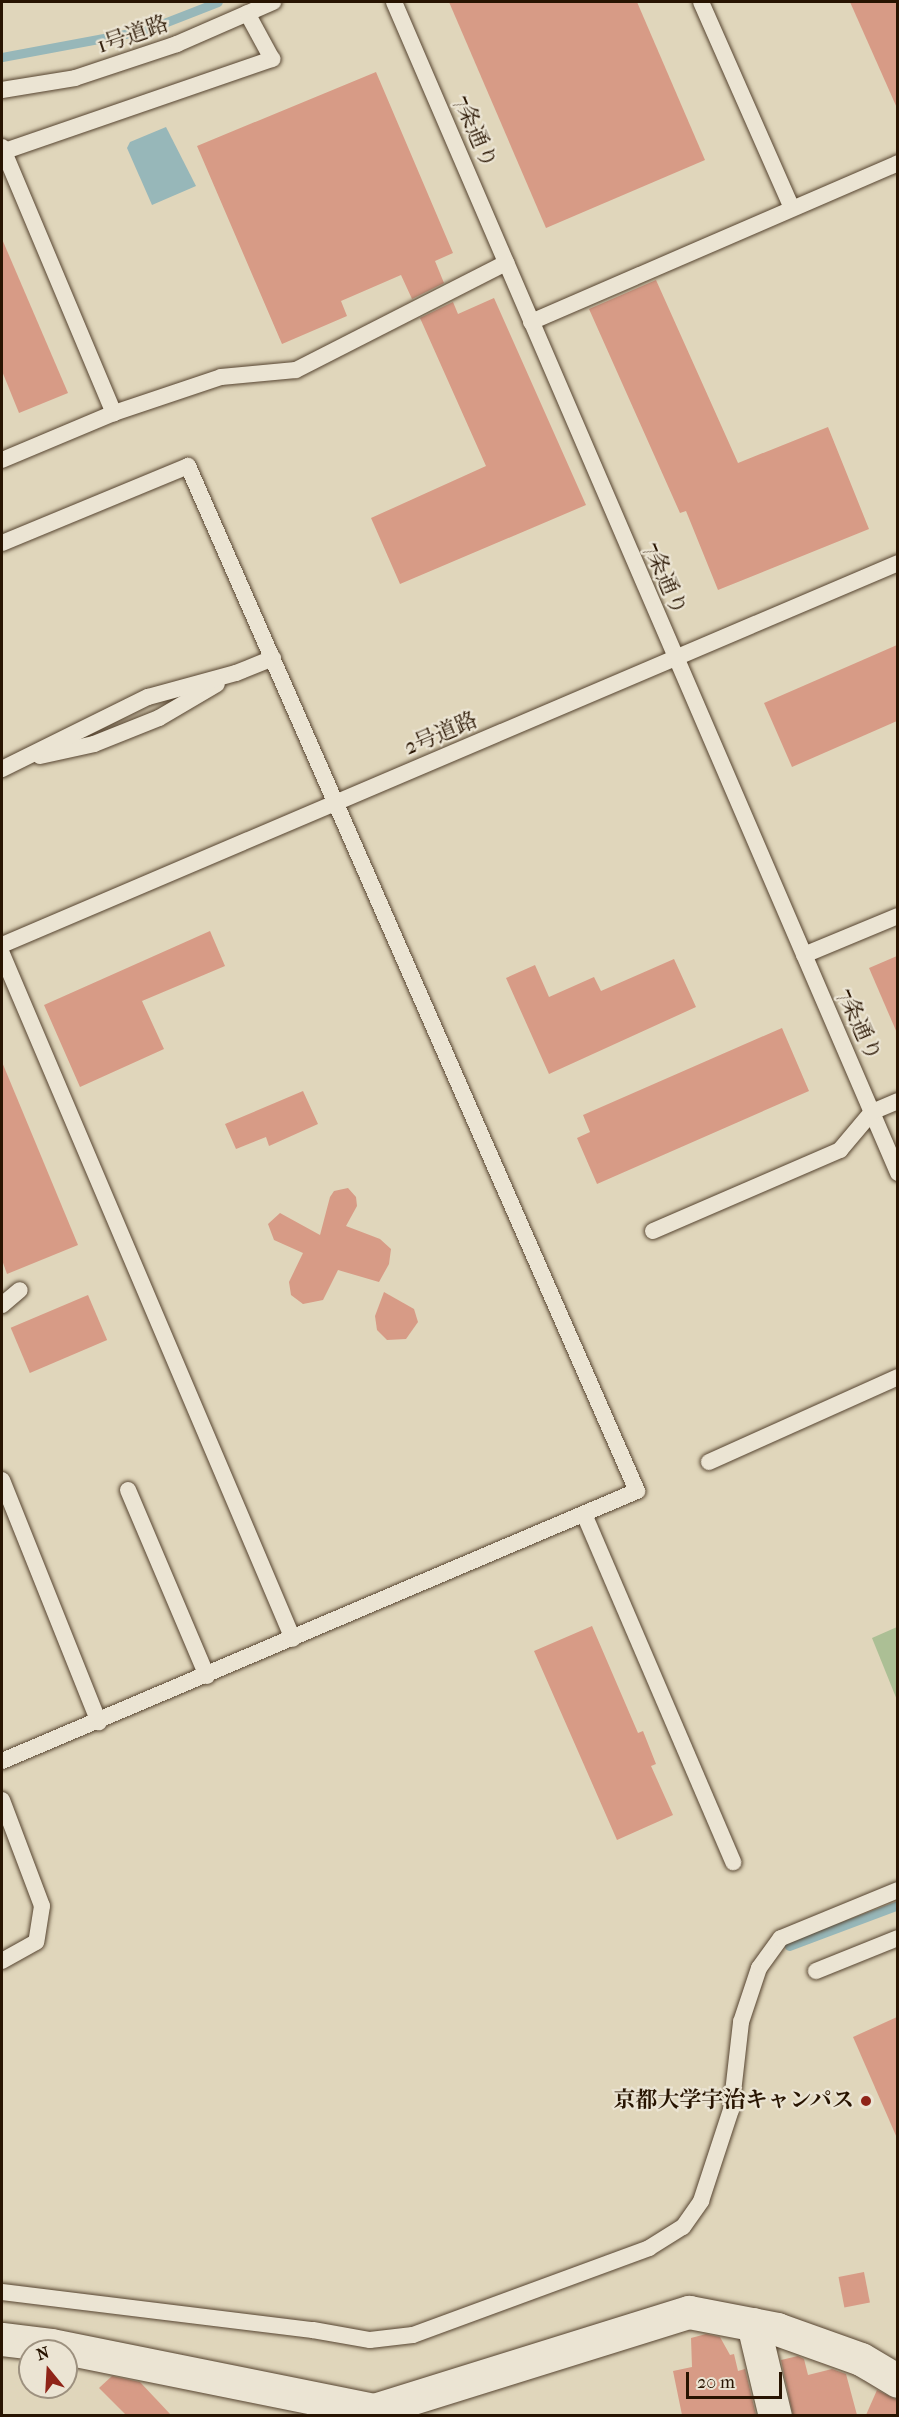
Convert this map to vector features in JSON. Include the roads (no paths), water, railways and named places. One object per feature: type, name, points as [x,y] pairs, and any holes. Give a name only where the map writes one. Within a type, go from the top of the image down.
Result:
[{"type":"street","points":[[2,2339],[51,2345],[375,2413],[689,2312],[753,2324],[861,2360],[897,2381]]},
{"type":"street","points":[[753,2324],[775,2415]]},
{"type":"lane","name":"1号道路","points":[[2,90],[75,78],[177,44],[273,2]]},
{"type":"lane","name":"7条通り","points":[[394,2],[897,1173]]},
{"type":"lane","points":[[700,2],[792,208]]},
{"type":"lane","points":[[114,413],[2,150],[272,59],[247,13]]},
{"type":"lane","points":[[531,322],[897,163]]},
{"type":"lane","points":[[2,459],[114,413],[221,377],[296,370],[506,263]]},
{"type":"lane","points":[[2,543],[188,466],[637,1491],[99,1722],[2,1761]]},
{"type":"lane","name":"2号道路","points":[[2,945],[897,563]]},
{"type":"lane","points":[[2,769],[148,697],[236,673],[273,658]]},
{"type":"lane","points":[[18,761],[94,744],[159,718],[236,673]]},
{"type":"lane","points":[[804,955],[897,915]]},
{"type":"lane","points":[[2,954],[293,1639]]},
{"type":"lane","points":[[653,1231],[840,1150],[872,1112],[897,1101]]},
{"type":"lane","points":[[2,1305],[20,1290]]},
{"type":"lane","points":[[709,1462],[897,1377]]},
{"type":"lane","points":[[2,1480],[99,1722]]},
{"type":"lane","points":[[128,1490],[207,1676]]},
{"type":"lane","points":[[584,1514],[733,1862]]},
{"type":"lane","points":[[2,1800],[42,1906],[36,1942],[2,1960]]},
{"type":"lane","points":[[2,2292],[313,2330],[370,2340],[413,2335],[649,2248],[683,2226],[700,2201],[730,2110],[741,2022],[765,1960],[781,1938],[897,1890]]},
{"type":"lane","points":[[816,1971],[897,1938]]},
{"type":"water","points":[[166,127],[196,186],[152,205],[127,148],[130,142]]},
{"type":"waterway","points":[[2,57],[146,30],[218,2]]},
{"type":"waterway","points":[[789,1946],[898,1905]]},
{"type":"place","name":"京都大学宇治キャンパス","points":[[866,2101]]}]
